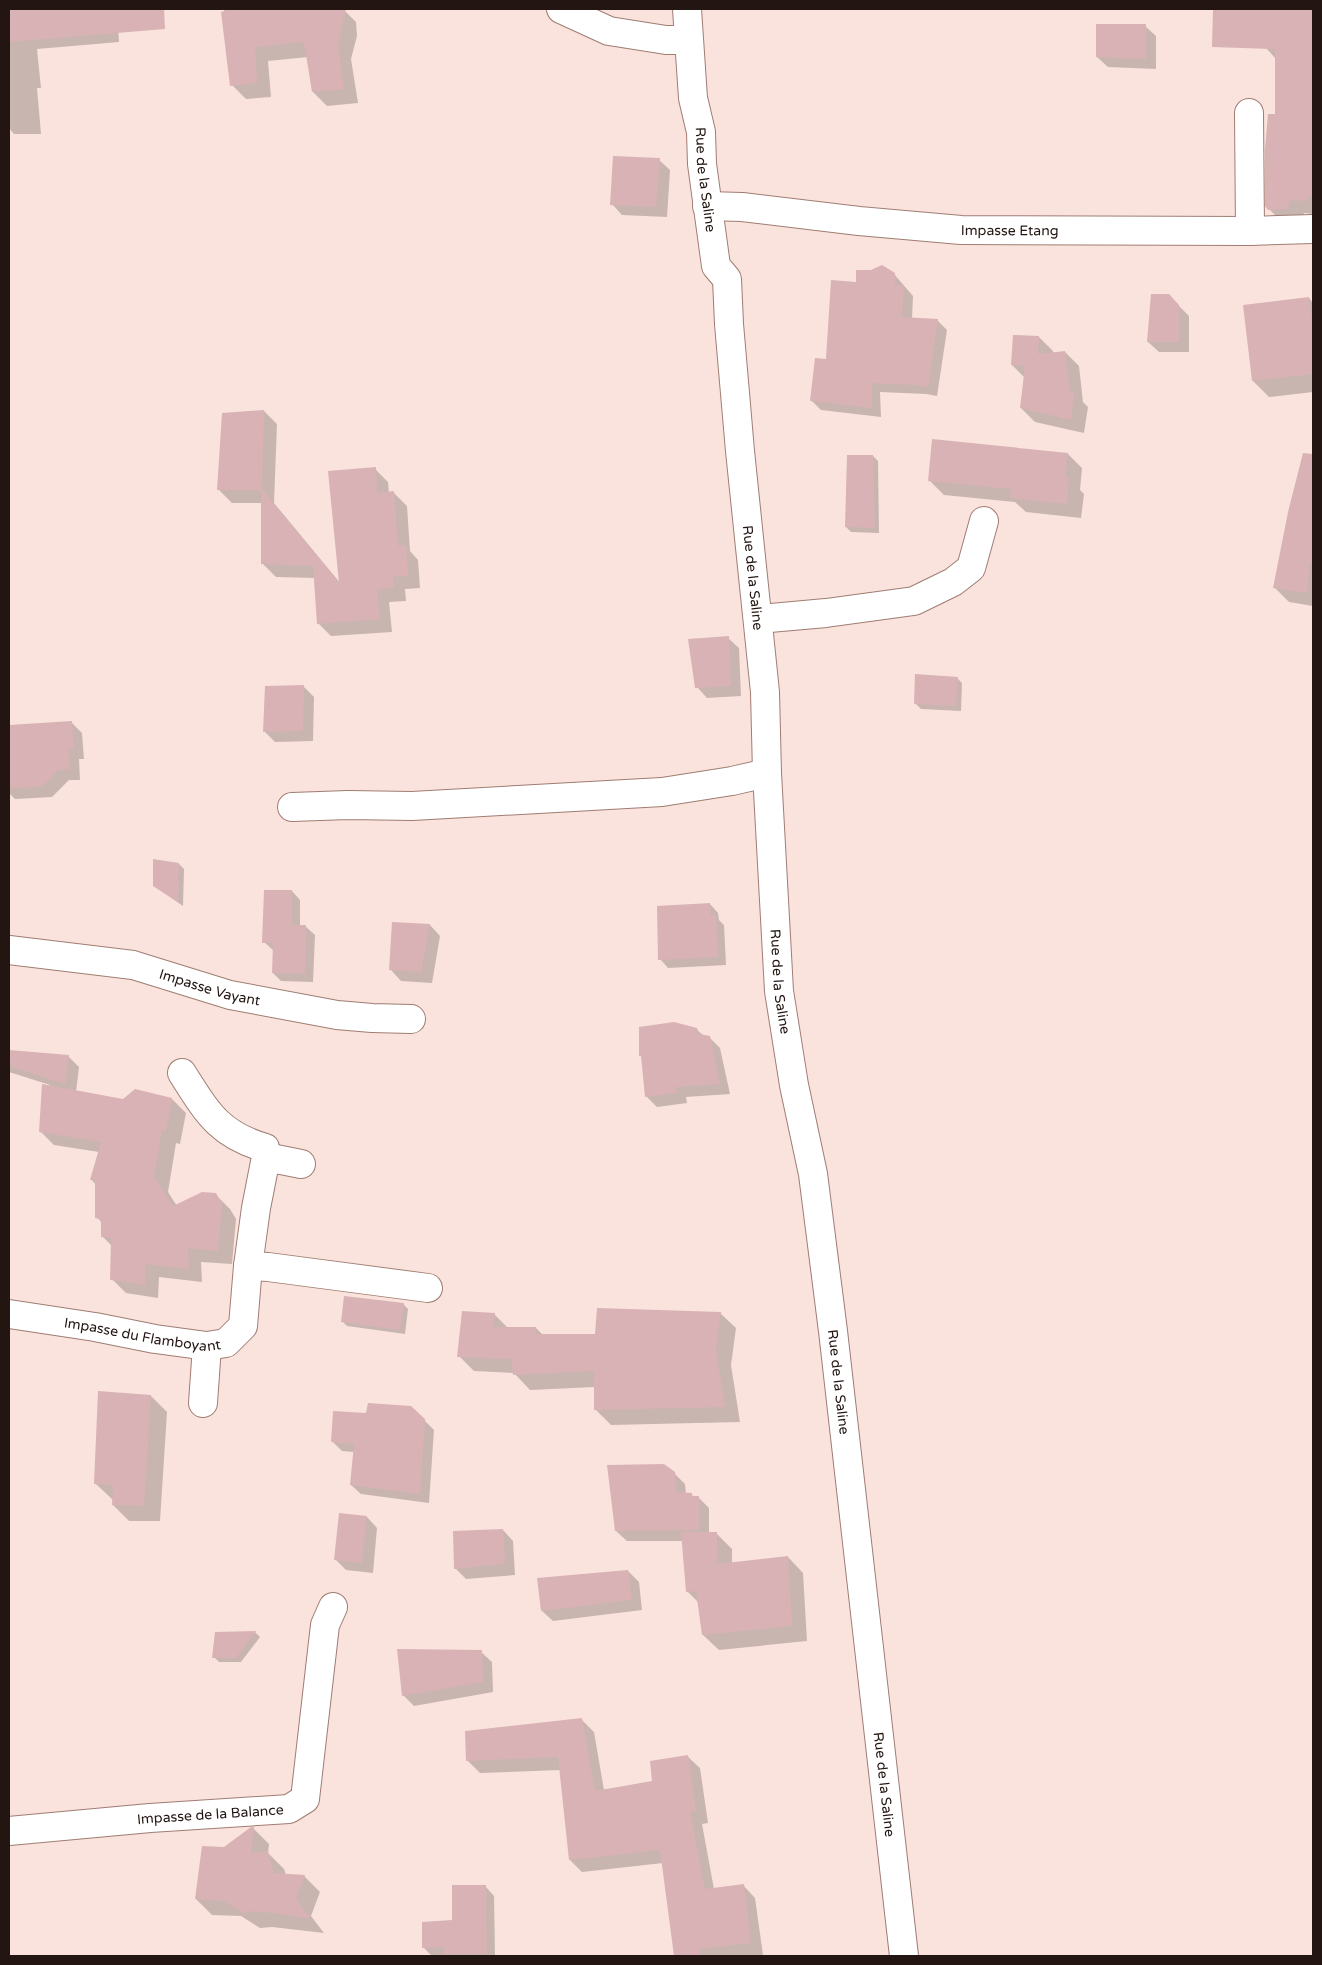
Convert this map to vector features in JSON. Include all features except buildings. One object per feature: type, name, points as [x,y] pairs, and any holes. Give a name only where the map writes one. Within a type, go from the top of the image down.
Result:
[{"type":"street","points":[[561,9],[609,31],[666,40],[688,40]]},
{"type":"street","name":"Rue de la Saline","points":[[687,9],[693,98],[701,132],[707,206],[716,266],[728,279],[729,324],[740,451],[765,692],[766,773],[779,991],[794,1085],[813,1174],[834,1331],[904,1956]]},
{"type":"street","points":[[1249,113],[1250,231]]},
{"type":"street","name":"Impasse Etang","points":[[707,206],[742,207],[859,221],[961,230],[1250,231],[1313,228]]},
{"type":"street","points":[[758,619],[826,613],[914,601],[953,582],[971,568],[984,521]]},
{"type":"street","points":[[292,807],[348,805],[412,806],[662,792],[732,781],[766,773]]},
{"type":"street","name":"Impasse Vayant","points":[[9,950],[133,965],[230,994],[337,1015],[411,1019]]},
{"type":"street","points":[[182,1072],[217,1124],[244,1142],[265,1148],[266,1157],[302,1164]]},
{"type":"street","name":"Impasse du Flamboyant","points":[[9,1314],[207,1346],[226,1343],[243,1326],[248,1266],[256,1208],[266,1157]]},
{"type":"street","points":[[248,1266],[428,1288]]},
{"type":"street","points":[[203,1403],[207,1346]]},
{"type":"street","name":"Impasse de la Balance","points":[[9,1831],[150,1818],[289,1809],[305,1798],[324,1625],[332,1606]]}]
